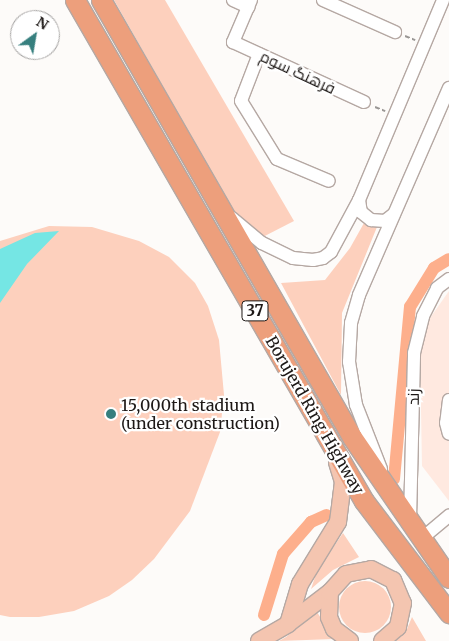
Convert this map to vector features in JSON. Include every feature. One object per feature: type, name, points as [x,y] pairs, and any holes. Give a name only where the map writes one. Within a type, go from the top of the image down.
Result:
[{"type":"highway","name":"Borujerd Ring Highway","points":[[75,0],[334,450],[399,550],[449,613]]},
{"type":"highway","name":"Borujerd Ring Highway","points":[[101,0],[352,436],[394,502],[449,578]]},
{"type":"main road","points":[[288,624],[300,584],[338,522],[343,482],[334,450]]},
{"type":"main road","points":[[259,641],[288,624],[330,592],[336,582],[358,569],[371,569],[393,580],[403,602],[403,615],[398,627],[382,641]]},
{"type":"main road","points":[[330,592],[329,617],[334,628],[350,641]]},
{"type":"street","points":[[233,0],[250,4]]},
{"type":"street","points":[[323,0],[395,32]]},
{"type":"street","points":[[217,202],[240,228],[262,243],[293,258],[313,260],[330,252],[359,200],[443,0]]},
{"type":"street","name":"فرهنگ سوم","points":[[250,4],[233,42],[364,102]]},
{"type":"street","points":[[259,54],[241,100],[277,159],[329,181]]},
{"type":"street","points":[[394,502],[356,405],[349,362],[351,323],[359,295],[449,88]]},
{"type":"street","points":[[359,200],[361,212],[371,220],[385,221],[394,214]]},
{"type":"street","name":"زند","points":[[415,532],[414,353],[423,316],[437,288],[449,279]]},
{"type":"street","points":[[449,400],[446,423],[449,434]]},
{"type":"street","points":[[415,532],[447,521]]},
{"type":"path","points":[[395,32],[424,43]]},
{"type":"path","points":[[364,102],[394,115]]},
{"type":"shaded area","points":[[114,0],[165,0],[294,221],[251,243]]},
{"type":"shaded area","points":[[364,223],[377,227],[342,313],[341,395],[281,283],[325,280],[350,248]]},
{"type":"shaded area","name":"15,000th stadium (under construction)","points":[[49,226],[92,227],[139,241],[169,257],[195,283],[208,306],[219,340],[224,395],[220,432],[190,511],[154,559],[132,580],[109,596],[74,611],[39,617],[10,617],[0,615],[0,241]]},
{"type":"shaded area","points":[[449,291],[449,501],[422,466],[420,354],[430,318]]},
{"type":"shaded area","points":[[343,533],[359,557],[333,570],[311,589],[317,571]]},
{"type":"shaded area","points":[[365,581],[379,585],[387,593],[391,607],[387,621],[379,629],[365,633],[351,629],[343,621],[339,607],[343,593],[351,585]]},
{"type":"shaded area","points":[[317,612],[334,639],[279,641],[286,637]]},
{"type":"shaded area","points":[[412,617],[426,641],[395,641],[407,629]]},
{"type":"building","points":[[59,231],[27,264],[0,303],[0,249],[35,233]]},
{"type":"waterway","points":[[394,479],[410,307],[434,268],[449,259]]},
{"type":"waterway","points":[[264,615],[283,554],[311,522],[327,515]]},
{"type":"place","name":"15,000th stadium (under construction)","points":[[111,414]]}]
